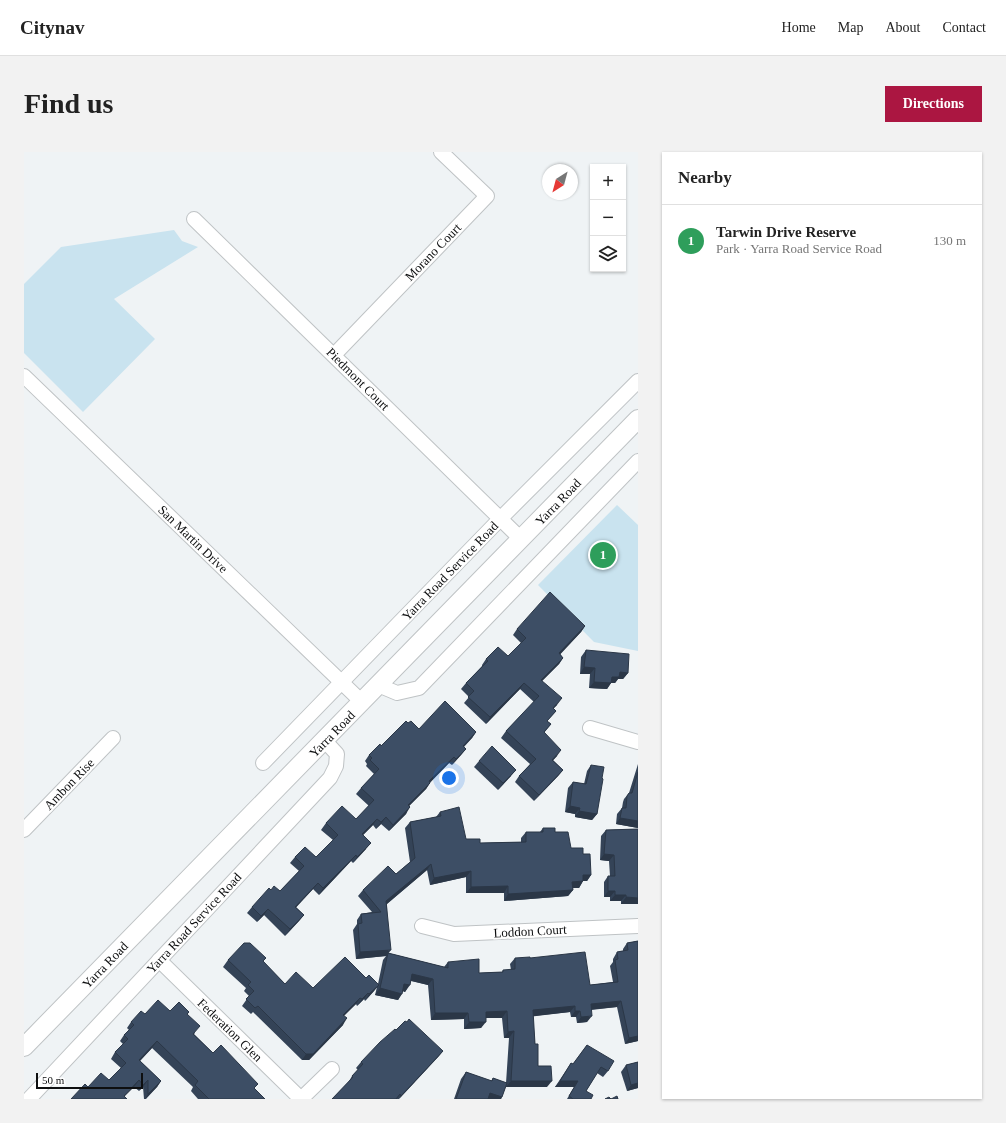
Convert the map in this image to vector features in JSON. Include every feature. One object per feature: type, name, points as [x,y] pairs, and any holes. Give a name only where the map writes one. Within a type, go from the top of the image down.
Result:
[{"type":"main road","name":"Yarra Road","points":[[24,1047],[326,741],[378,685],[638,419]]},
{"type":"street","name":"Morano Court","points":[[334,355],[487,196],[441,152]]},
{"type":"street","name":"Piedmont Court","points":[[194,219],[521,539]]},
{"type":"street","name":"San Martin Drive","points":[[24,376],[362,702]]},
{"type":"street","name":"Yarra Road Service Road","points":[[263,763],[500,519],[638,381]]},
{"type":"street","points":[[378,685],[386,690],[397,693],[419,688],[638,461]]},
{"type":"street","points":[[590,728],[638,742]]},
{"type":"street","name":"Ambon Rise","points":[[24,830],[113,738]]},
{"type":"street","name":"Yarra Road Service Road","points":[[29,1099],[330,778],[336,766],[337,754],[326,741]]},
{"type":"street","name":"Loddon Court","points":[[422,926],[454,934],[638,926]]},
{"type":"street","name":"Federation Glen","points":[[159,960],[301,1099],[332,1069]]},
{"type":"shaded area","points":[[174,230],[182,241],[198,247],[114,299],[155,339],[83,412],[24,353],[24,284],[61,247]]},
{"type":"shaded area","points":[[617,505],[638,525],[638,651],[594,642],[538,585]]},
{"type":"building","points":[[550,592],[585,626],[559,653],[563,658],[541,680],[562,698],[553,708],[556,711],[547,721],[551,724],[544,732],[561,750],[552,760],[563,770],[539,795],[519,776],[536,759],[506,731],[539,696],[524,683],[490,717],[468,697],[474,691],[466,683],[488,661],[486,659],[498,647],[508,656],[526,638],[517,629]]},
{"type":"building","points":[[586,650],[629,654],[628,673],[620,672],[619,677],[612,677],[611,683],[594,682],[595,668],[584,667]]},
{"type":"building","points":[[445,701],[476,732],[463,746],[466,749],[456,759],[454,757],[429,781],[430,783],[408,805],[410,807],[393,825],[386,817],[381,822],[377,819],[362,834],[371,843],[357,857],[356,855],[323,888],[318,883],[295,907],[304,915],[290,929],[268,909],[261,916],[252,907],[269,888],[271,890],[274,886],[280,891],[304,866],[295,857],[305,847],[316,857],[338,835],[326,823],[342,806],[356,819],[374,800],[361,788],[379,769],[370,760],[372,758],[369,755],[380,744],[381,746],[406,721],[408,723],[411,721],[419,729]]},
{"type":"building","points":[[492,746],[516,770],[503,783],[479,761]]},
{"type":"building","points":[[591,765],[604,767],[597,814],[579,811],[580,808],[570,806],[573,782],[586,784]]},
{"type":"building","points":[[638,772],[638,821],[620,818],[622,808],[626,808],[627,796],[629,793],[632,793]]},
{"type":"building","points":[[459,807],[466,839],[480,839],[480,843],[526,842],[526,832],[543,832],[543,828],[555,828],[555,832],[568,832],[571,848],[583,848],[583,854],[590,854],[591,875],[583,875],[583,881],[572,882],[573,890],[508,894],[508,886],[471,887],[471,871],[434,878],[431,864],[386,901],[391,950],[360,952],[358,924],[362,923],[361,914],[381,912],[363,890],[388,866],[396,874],[415,858],[410,822],[441,816],[440,812]]},
{"type":"building","points":[[638,829],[638,898],[626,897],[626,895],[615,895],[615,891],[608,891],[608,876],[615,876],[614,855],[604,854],[606,830]]},
{"type":"building","points":[[638,941],[638,1036],[629,1038],[621,1001],[591,1004],[592,1016],[581,1017],[580,1011],[575,1011],[575,1006],[533,1010],[535,1044],[538,1044],[538,1066],[551,1066],[552,1081],[511,1081],[514,1031],[508,1032],[507,1011],[486,1012],[486,1022],[469,1022],[468,1013],[435,1013],[433,979],[412,974],[410,985],[404,984],[402,994],[380,988],[388,953],[448,968],[448,962],[479,959],[479,973],[503,972],[503,970],[515,969],[515,958],[530,958],[585,952],[590,985],[618,982],[615,960],[618,959],[617,952],[628,950],[627,943]]},
{"type":"building","points":[[244,943],[250,943],[266,958],[263,961],[285,984],[296,972],[313,988],[345,957],[366,978],[369,975],[379,985],[362,999],[360,998],[343,1015],[347,1018],[313,1054],[306,1054],[258,1006],[255,1008],[246,999],[254,991],[248,985],[251,982],[228,960]]},
{"type":"building","points":[[158,1000],[170,1011],[179,1002],[189,1012],[187,1014],[200,1026],[193,1034],[213,1053],[221,1045],[258,1084],[254,1088],[265,1099],[209,1099],[195,1085],[198,1081],[157,1041],[139,1060],[161,1081],[148,1094],[148,1080],[143,1085],[139,1080],[124,1096],[127,1099],[71,1099],[85,1084],[88,1087],[101,1073],[109,1080],[126,1063],[115,1052],[128,1039],[124,1035],[134,1025],[131,1022],[141,1011],[145,1014]]},
{"type":"building","points":[[409,1019],[443,1051],[401,1096],[400,1094],[396,1099],[332,1099],[353,1077],[352,1076],[363,1064],[361,1062],[380,1042]]},
{"type":"building","points":[[587,1045],[614,1061],[608,1071],[601,1067],[586,1091],[593,1095],[591,1099],[573,1099],[569,1096],[578,1081],[560,1081],[571,1063],[573,1064]]},
{"type":"building","points":[[638,1062],[638,1083],[631,1085],[626,1065]]},
{"type":"building","points":[[466,1072],[492,1081],[493,1078],[507,1083],[502,1097],[490,1093],[488,1099],[456,1099]]},
{"type":"building","points":[[617,1096],[618,1099],[611,1099]]},
{"type":"place","name":"Tarwin Drive Reserve","points":[[603,555]]}]
